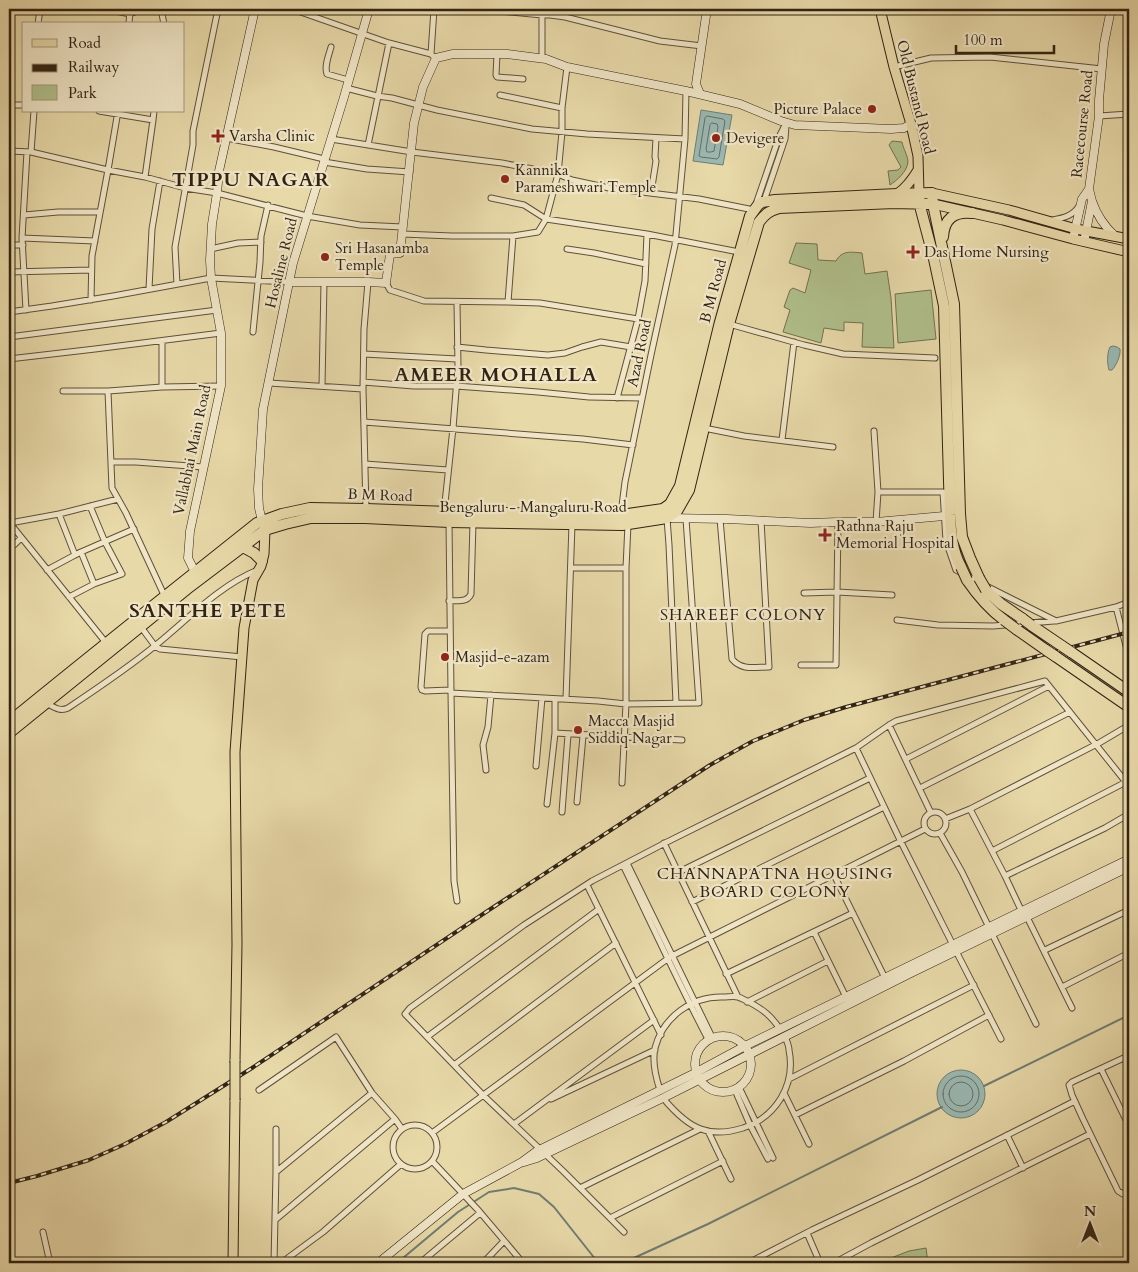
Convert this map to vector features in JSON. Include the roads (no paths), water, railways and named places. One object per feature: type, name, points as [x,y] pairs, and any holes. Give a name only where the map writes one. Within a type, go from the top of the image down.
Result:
[{"type":"highway","points":[[764,215],[752,213],[758,205],[764,202],[795,199],[896,194],[932,199],[954,304],[960,514],[962,537],[970,558],[986,590],[1001,604],[1129,692]]},
{"type":"highway","points":[[667,518],[677,511],[689,490],[689,470],[704,428],[729,324],[759,222],[764,215],[770,210],[779,208],[894,203],[919,198]]},
{"type":"highway","points":[[919,198],[944,306],[951,539],[958,561],[977,595],[993,612],[1129,707]]},
{"type":"highway","points":[[943,251],[943,231],[948,220],[962,212],[972,213]]},
{"type":"highway","name":"B M Road","points":[[365,513],[444,512],[621,515],[663,509],[670,504],[689,470],[720,322],[752,213]]},
{"type":"highway","name":"Bengaluru - Mangaluru Road","points":[[9,733],[187,589],[244,547],[264,526],[285,524],[311,518],[365,513],[449,522],[622,525],[667,518]]},
{"type":"highway","points":[[9,722],[257,523],[264,526]]},
{"type":"highway","points":[[244,547],[254,553],[260,565]]},
{"type":"main road","name":"Old Bustand Road","points":[[880,9],[918,156],[919,198]]},
{"type":"main road","points":[[896,194],[908,185],[919,168]]},
{"type":"main road","points":[[932,199],[972,213],[1129,252]]},
{"type":"main road","points":[[932,199],[1009,210],[1076,229],[1129,239]]},
{"type":"main road","points":[[233,1263],[236,944],[235,752],[244,628],[253,580],[264,554],[264,526]]},
{"type":"street","points":[[38,22],[40,9]]},
{"type":"street","points":[[106,9],[130,12],[141,9]]},
{"type":"street","points":[[160,9],[163,22]]},
{"type":"street","points":[[177,284],[175,247],[193,145],[193,131],[218,9]]},
{"type":"street","name":"Vallabhai Main Road","points":[[195,572],[188,558],[190,531],[221,386],[221,333],[211,278],[210,260],[212,224],[218,193],[219,171],[255,9]]},
{"type":"street","points":[[292,9],[305,11],[388,43],[433,56],[497,54],[542,59],[567,68],[686,91],[740,104],[795,125],[891,129],[904,128],[911,124]]},
{"type":"street","name":"Hosaline Road","points":[[264,526],[259,508],[258,489],[263,409],[293,263],[369,9]]},
{"type":"street","points":[[434,9],[433,56],[414,123],[400,253],[390,254],[386,283],[390,290],[424,301],[540,303],[638,319]]},
{"type":"street","points":[[453,9],[543,12],[660,41],[702,46]]},
{"type":"street","points":[[700,94],[696,84],[707,9]]},
{"type":"street","name":"Racecourse Road","points":[[1073,239],[1082,199],[1089,189],[1099,116],[1104,44],[1111,9]]},
{"type":"street","points":[[542,59],[543,12]]},
{"type":"street","points":[[368,145],[388,43]]},
{"type":"street","points":[[331,47],[326,73],[348,80]]},
{"type":"street","points":[[497,54],[497,77],[523,79]]},
{"type":"street","points":[[894,67],[931,58],[990,57],[1102,68]]},
{"type":"street","points":[[9,151],[29,152],[145,177],[185,188],[218,193],[268,205],[307,216],[452,236],[513,236],[538,232],[546,219],[558,174],[562,108],[567,68]]},
{"type":"street","points":[[346,88],[437,110],[532,129],[685,139]]},
{"type":"street","name":"Azad Road","points":[[621,515],[625,482],[650,355],[675,245],[685,139],[686,91]]},
{"type":"street","points":[[500,95],[562,108]]},
{"type":"street","points":[[9,104],[22,105]]},
{"type":"street","points":[[26,310],[22,238],[34,112]]},
{"type":"street","points":[[145,177],[154,112]]},
{"type":"street","points":[[91,300],[92,256],[118,113],[136,114],[153,120]]},
{"type":"street","points":[[1099,116],[1129,114]]},
{"type":"street","points":[[764,202],[785,139],[786,123]]},
{"type":"street","points":[[331,139],[412,152],[502,163],[558,174],[572,180],[609,188],[680,196],[752,213],[779,137],[786,123]]},
{"type":"street","points":[[226,138],[274,147],[367,169],[410,172]]},
{"type":"street","points":[[652,193],[656,161],[656,138]]},
{"type":"street","points":[[149,289],[151,243],[160,181]]},
{"type":"street","points":[[1089,189],[1097,215],[1104,226],[1116,237]]},
{"type":"street","points":[[491,198],[524,205],[546,219],[647,234],[739,252]]},
{"type":"street","points":[[1047,221],[1064,218],[1076,212],[1082,199]]},
{"type":"street","points":[[1084,242],[1092,201]]},
{"type":"street","points":[[253,332],[259,281],[261,236],[268,205]]},
{"type":"street","points":[[24,215],[58,212],[100,212]]},
{"type":"street","points":[[617,398],[638,319],[645,281],[647,234]]},
{"type":"street","points":[[508,302],[513,236]]},
{"type":"street","points":[[22,238],[95,242]]},
{"type":"street","points":[[210,248],[238,243],[261,242]]},
{"type":"street","points":[[9,245],[22,245]]},
{"type":"street","points":[[567,249],[646,264]]},
{"type":"street","points":[[9,272],[91,270]]},
{"type":"street","points":[[9,312],[91,300],[211,278],[289,282],[386,283]]},
{"type":"street","points":[[322,386],[324,282]]},
{"type":"street","points":[[365,513],[363,382],[364,329],[368,282]]},
{"type":"street","points":[[444,512],[458,358],[457,302]]},
{"type":"street","points":[[9,337],[218,310]]},
{"type":"street","points":[[729,324],[843,354],[935,358]]},
{"type":"street","points":[[9,359],[221,333]]},
{"type":"street","points":[[162,340],[162,387]]},
{"type":"street","points":[[457,347],[548,355],[565,353],[601,342],[631,347]]},
{"type":"street","points":[[782,440],[794,342]]},
{"type":"street","points":[[364,354],[458,358]]},
{"type":"street","points":[[363,382],[414,386],[456,386],[589,397],[642,398]]},
{"type":"street","points":[[269,383],[363,389]]},
{"type":"street","points":[[63,391],[221,386]]},
{"type":"street","points":[[108,391],[112,488],[134,529],[165,597]]},
{"type":"street","points":[[364,422],[583,439],[633,445]]},
{"type":"street","points":[[704,428],[744,436],[833,447]]},
{"type":"street","points":[[874,431],[878,492],[876,522]]},
{"type":"street","points":[[110,462],[203,467]]},
{"type":"street","points":[[365,464],[448,470]]},
{"type":"street","points":[[878,492],[943,492],[946,542],[956,570],[1056,621]]},
{"type":"street","points":[[106,644],[9,522],[59,514],[118,499]]},
{"type":"street","points":[[69,597],[94,584],[122,574],[105,542],[90,506]]},
{"type":"street","points":[[59,514],[75,555]]},
{"type":"street","points":[[676,704],[667,518],[876,522],[944,516]]},
{"type":"street","points":[[450,631],[428,631],[425,634],[421,686],[425,691],[450,691],[626,704],[699,703],[686,519]]},
{"type":"street","points":[[720,519],[732,659],[740,667],[747,668],[769,667],[761,520]]},
{"type":"street","points":[[449,522],[454,881],[457,901]]},
{"type":"street","points":[[449,601],[465,600],[471,594],[473,522]]},
{"type":"street","points":[[801,665],[836,665],[838,522]]},
{"type":"street","points":[[566,699],[572,524]]},
{"type":"street","points":[[622,783],[626,704],[626,568],[628,524]]},
{"type":"street","points":[[47,570],[81,552],[134,529]]},
{"type":"street","points":[[9,546],[14,545],[21,538]]},
{"type":"street","points":[[81,552],[94,584]]},
{"type":"street","points":[[46,703],[59,710],[66,709],[114,677],[155,646],[223,589],[260,565]]},
{"type":"street","points":[[571,568],[626,568]]},
{"type":"street","points":[[804,593],[838,592],[892,595]]},
{"type":"street","points":[[897,620],[938,625],[992,626],[1056,621],[1116,607],[1129,602]]},
{"type":"street","points":[[1116,607],[1129,651]]},
{"type":"street","points":[[141,627],[155,646],[160,649],[242,657]]},
{"type":"street","points":[[624,1232],[483,1095],[405,1014],[410,1008],[524,925],[587,885],[664,843],[856,748],[896,721],[1045,681],[1127,784],[992,850]]},
{"type":"street","points":[[906,759],[1049,686]]},
{"type":"street","points":[[486,770],[482,745],[488,727],[491,695]]},
{"type":"street","points":[[536,766],[542,698]]},
{"type":"street","points":[[547,804],[555,734],[556,699]]},
{"type":"street","points":[[920,788],[1070,712]]},
{"type":"street","points":[[945,819],[970,809],[1097,744],[1129,724]]},
{"type":"street","points":[[889,725],[931,813]]},
{"type":"street","points":[[555,734],[682,740]]},
{"type":"street","points":[[562,812],[568,734]]},
{"type":"street","points":[[576,802],[582,736]]},
{"type":"street","points":[[856,748],[901,842],[1001,1039]]},
{"type":"street","points":[[678,873],[870,778]]},
{"type":"street","points":[[692,902],[884,807]]},
{"type":"street","points":[[970,809],[1024,914],[1045,950],[1072,1008]]},
{"type":"street","points":[[931,813],[941,814],[945,819],[944,828],[940,833],[930,833],[925,829],[924,820],[931,813]]},
{"type":"street","points":[[1005,876],[1129,814]]},
{"type":"street","points":[[432,1133],[671,957],[925,829]]},
{"type":"street","points":[[940,833],[962,872],[1036,1024]]},
{"type":"street","points":[[664,843],[738,997]]},
{"type":"street","points":[[378,1263],[464,1196],[522,1162],[537,1158],[543,1152],[1024,914],[1129,859]]},
{"type":"street","points":[[625,864],[710,1038]]},
{"type":"street","points":[[1024,914],[1129,867]]},
{"type":"street","points":[[834,875],[885,978]]},
{"type":"street","points":[[587,885],[661,1035]]},
{"type":"street","points":[[427,1037],[599,909]]},
{"type":"street","points":[[1045,950],[1129,910]]},
{"type":"street","points":[[726,974],[853,913]]},
{"type":"street","points":[[814,932],[847,1000]]},
{"type":"street","points":[[454,1065],[616,943]]},
{"type":"street","points":[[847,1000],[885,978],[955,948]]},
{"type":"street","points":[[1062,987],[1129,953]]},
{"type":"street","points":[[748,1002],[828,961]]},
{"type":"street","points":[[789,1079],[974,985]]},
{"type":"street","points":[[714,996],[738,997],[764,1010],[783,1033],[790,1050],[789,1079],[784,1093],[774,1108],[764,1118],[735,1130],[708,1131],[700,1129],[673,1110],[662,1094],[656,1071],[655,1050],[661,1035],[673,1018],[692,1003],[714,996]]},
{"type":"street","points":[[795,1115],[904,1061],[989,1015]]},
{"type":"street","points":[[514,1124],[654,1020]]},
{"type":"street","points":[[719,1036],[734,1038],[740,1041],[747,1050],[751,1063],[750,1072],[746,1080],[737,1088],[727,1092],[711,1090],[697,1076],[694,1060],[696,1054],[699,1048],[710,1038],[719,1036]]},
{"type":"street","points":[[259,1090],[336,1037],[372,1093],[402,1129]]},
{"type":"street","points":[[541,1104],[655,1050]]},
{"type":"street","points":[[1129,1058],[1128,1056],[1101,1068],[1072,1082],[1070,1085],[1075,1101],[1118,1191],[1123,1194],[1129,1193]]},
{"type":"street","points":[[1101,1068],[1129,1126]]},
{"type":"street","points":[[737,1088],[770,1158]]},
{"type":"street","points":[[276,1172],[372,1093]]},
{"type":"street","points":[[784,1093],[809,1144]]},
{"type":"street","points":[[748,1263],[1075,1101]]},
{"type":"street","points":[[275,1220],[395,1119]]},
{"type":"street","points":[[415,1125],[421,1126],[432,1133],[437,1150],[432,1161],[427,1166],[414,1169],[407,1167],[397,1159],[394,1153],[394,1140],[402,1129],[415,1125]]},
{"type":"street","points":[[274,1263],[276,1129]]},
{"type":"street","points":[[580,1188],[700,1129]]},
{"type":"street","points":[[708,1131],[732,1179]]},
{"type":"street","points":[[834,1263],[871,1242],[1090,1134]]},
{"type":"street","points":[[1007,1135],[1022,1168]]},
{"type":"street","points":[[432,1161],[523,1263]]},
{"type":"street","points":[[610,1218],[723,1161]]},
{"type":"street","points":[[281,1263],[323,1232],[402,1164]]},
{"type":"street","points":[[420,1263],[479,1212]]},
{"type":"street","points":[[43,1232],[50,1263]]},
{"type":"street","points":[[807,1233],[820,1263]]},
{"type":"street","points":[[483,1263],[504,1241]]},
{"type":"water","points":[[701,110],[732,115],[723,165],[693,161]]},
{"type":"water","points":[[1113,346],[1120,349],[1120,354],[1114,368],[1109,370],[1108,352],[1110,347]]},
{"type":"water","points":[[961,1070],[970,1072],[978,1077],[983,1085],[985,1094],[983,1103],[978,1111],[970,1116],[961,1118],[952,1116],[944,1111],[939,1103],[937,1094],[939,1085],[944,1077],[952,1072]]},
{"type":"waterway","points":[[984,1086],[1129,1015]]},
{"type":"waterway","points":[[623,1263],[708,1224],[942,1107]]},
{"type":"waterway","points":[[397,1263],[458,1212],[489,1192],[514,1188],[539,1194],[554,1207],[596,1260],[604,1263]]},
{"type":"railway","points":[[9,1183],[89,1160],[125,1144],[166,1122],[252,1068],[710,765],[753,741],[804,720],[846,707],[1129,632]]},
{"type":"place","name":"Picture Palace","points":[[872,109]]},
{"type":"place","name":"Varsha Clinic","points":[[218,136]]},
{"type":"place","name":"Devigere","points":[[716,138]]},
{"type":"place","name":"Kannika Parameshwari Temple","points":[[505,179]]},
{"type":"place","name":"Das Home Nursing","points":[[913,252]]},
{"type":"place","name":"Sri Hasanamba Temple","points":[[325,257]]},
{"type":"place","name":"Rathna Raju Memorial Hospital","points":[[825,535]]},
{"type":"place","name":"Masjid-e-azam","points":[[445,657]]},
{"type":"place","name":"Macca Masjid Siddiq Nagar","points":[[578,730]]},
{"type":"district","name":"TIPPU NAGAR","points":[[251,179]]},
{"type":"district","name":"AMEER MOHALLA","points":[[496,374]]},
{"type":"district","name":"SANTHE PETE","points":[[208,610]]},
{"type":"district","name":"SHAREEF COLONY","points":[[743,614]]},
{"type":"district","name":"CHANNAPATNA HOUSING BOARD COLONY","points":[[775,882]]}]
